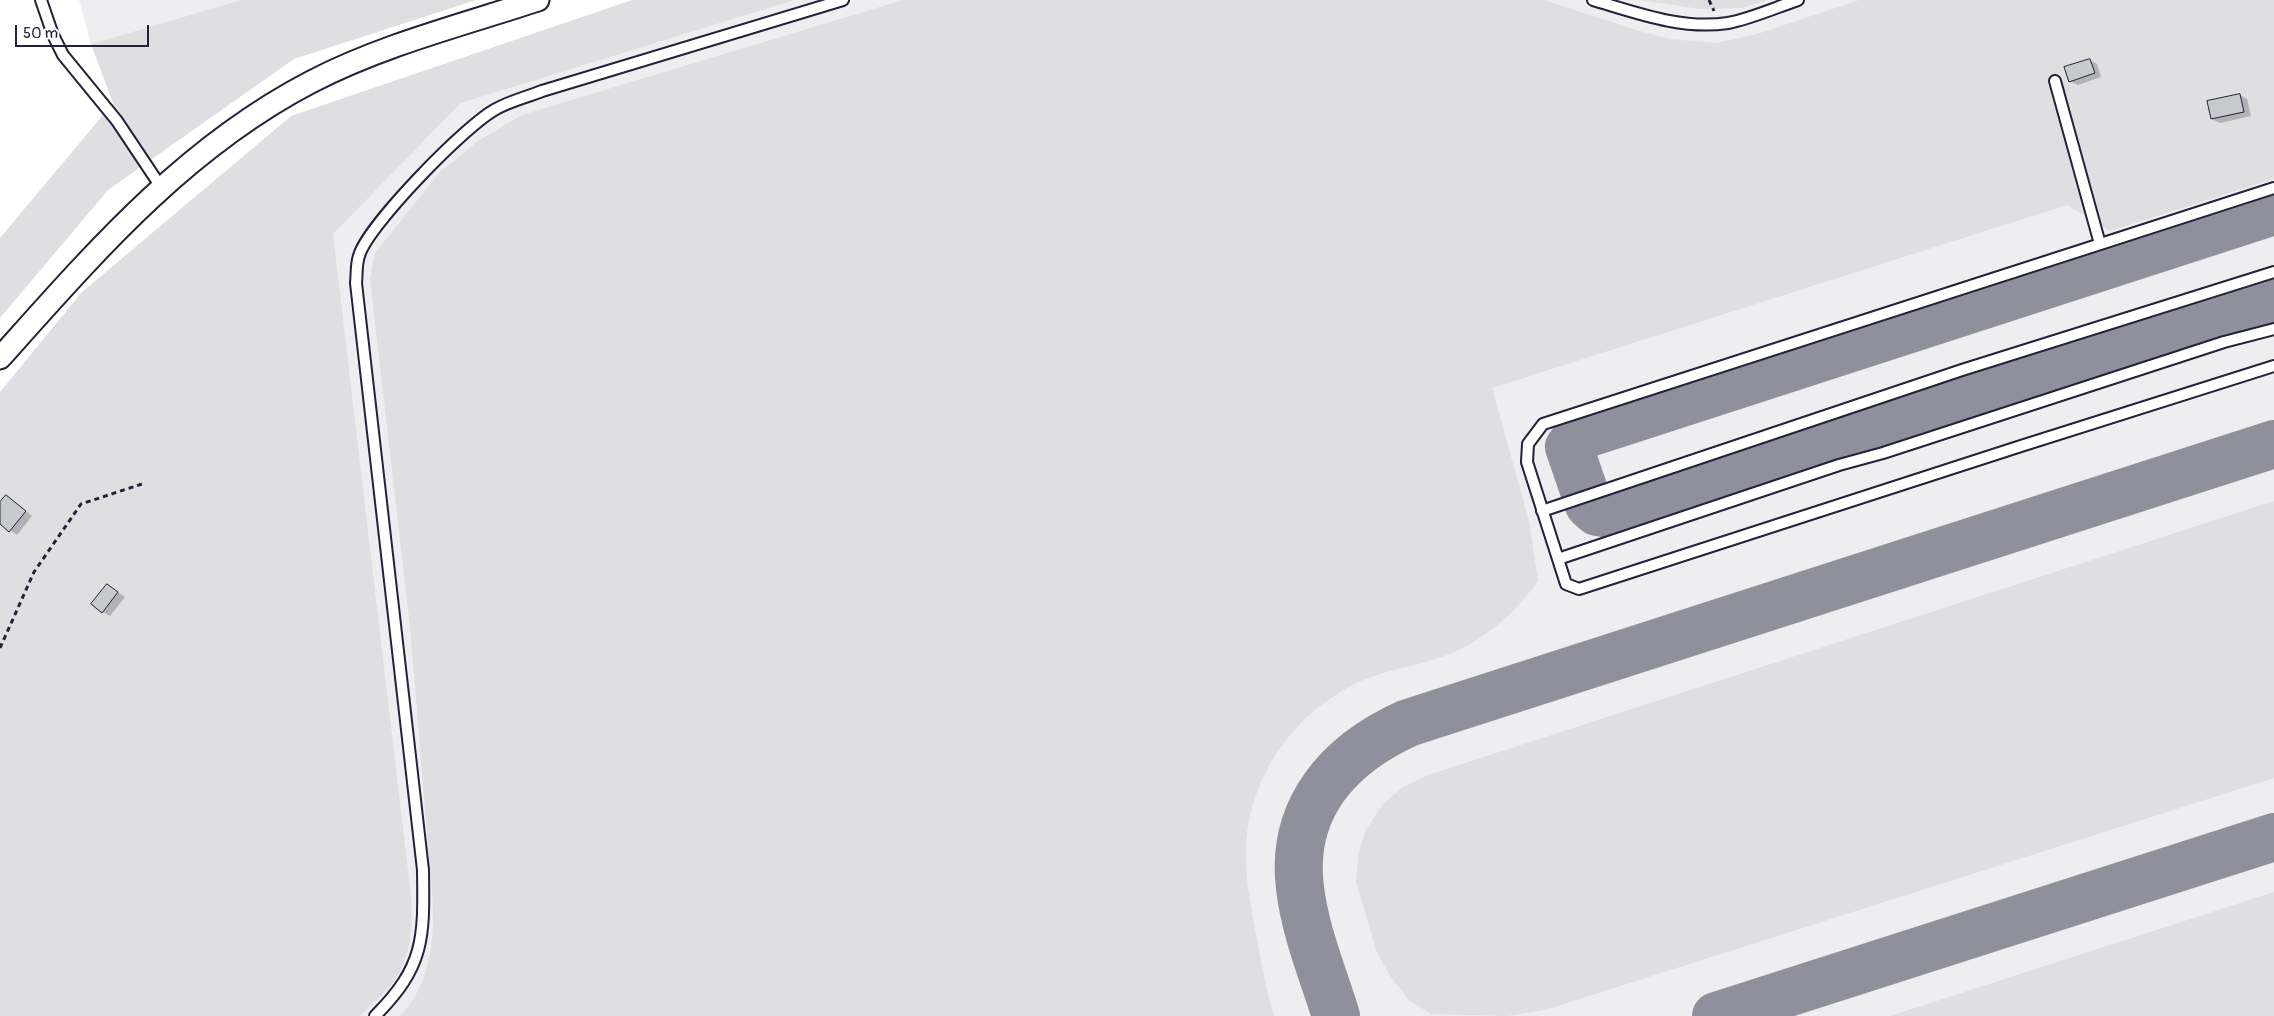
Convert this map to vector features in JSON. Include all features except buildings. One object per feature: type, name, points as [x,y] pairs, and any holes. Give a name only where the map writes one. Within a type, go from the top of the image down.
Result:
[{"type":"street","points":[[0,358],[89,258],[161,187],[219,139],[265,108],[312,82],[364,58],[538,0]]},
{"type":"lane","points":[[41,0],[52,34],[63,55],[117,121],[161,187]]},
{"type":"lane","points":[[375,1016],[413,969],[424,922],[423,870],[356,283],[359,256],[378,224],[445,150],[474,123],[495,109],[542,91],[843,0]]},
{"type":"lane","points":[[1593,0],[1648,17],[1692,25],[1729,23],[1798,0]]},
{"type":"lane","points":[[2055,82],[2100,244]]},
{"type":"lane","points":[[2274,188],[1543,424],[1528,444],[1527,462],[1566,584],[1579,589],[2274,366]]},
{"type":"lane","points":[[1542,510],[1962,370],[2274,272]]},
{"type":"lane","points":[[1558,559],[1839,465],[1883,453],[2224,342],[2274,328]]},
{"type":"path","points":[[0,648],[34,572],[81,504],[145,483]]},
{"type":"shaded area","points":[[79,0],[241,0],[91,44]]},
{"type":"shaded area","points":[[241,0],[476,0],[294,59],[108,190],[0,318],[0,238],[113,103],[91,44]]},
{"type":"shaded area","points":[[632,0],[794,0],[461,103],[333,234],[411,896],[410,941],[408,952],[399,973],[386,991],[360,1016],[0,1016],[0,392],[82,292],[291,116]]},
{"type":"shaded area","points":[[779,0],[2274,0],[2274,1016],[0,1016],[1,572],[461,103]]},
{"type":"shaded area","points":[[903,0],[1544,0],[1670,39],[1716,43],[1757,34],[1859,0],[2274,0],[2274,179],[2110,231],[2067,205],[1492,388],[1529,521],[1538,581],[1507,616],[1471,644],[1442,657],[1366,679],[1341,692],[1318,708],[1280,748],[1266,772],[1255,797],[1249,824],[1246,852],[1251,907],[1264,978],[1274,1016],[400,1016],[418,992],[428,964],[431,950],[433,906],[410,627],[370,279],[375,253],[440,172],[478,141],[522,115]]},
{"type":"shaded area","points":[[1640,0],[1767,0],[1742,8],[1700,9]]},
{"type":"shaded area","points":[[2274,501],[2274,778],[1545,1010],[1507,1016],[1431,1014],[1409,1000],[1390,976],[1376,950],[1356,881],[1359,852],[1365,832],[1382,805],[1403,787],[1428,775]]},
{"type":"shaded area","points":[[2274,892],[2274,1016],[1890,1016]]},
{"type":"taxiway","points":[[2274,211],[1577,437],[1569,447],[1589,505],[1597,512],[1608,514],[2274,299]]},
{"type":"taxiway","points":[[1336,1016],[1310,936],[1302,904],[1299,859],[1303,833],[1312,809],[1324,787],[1341,768],[1383,736],[1408,723],[2274,444]]},
{"type":"taxiway","points":[[1716,1016],[2274,837]]}]
